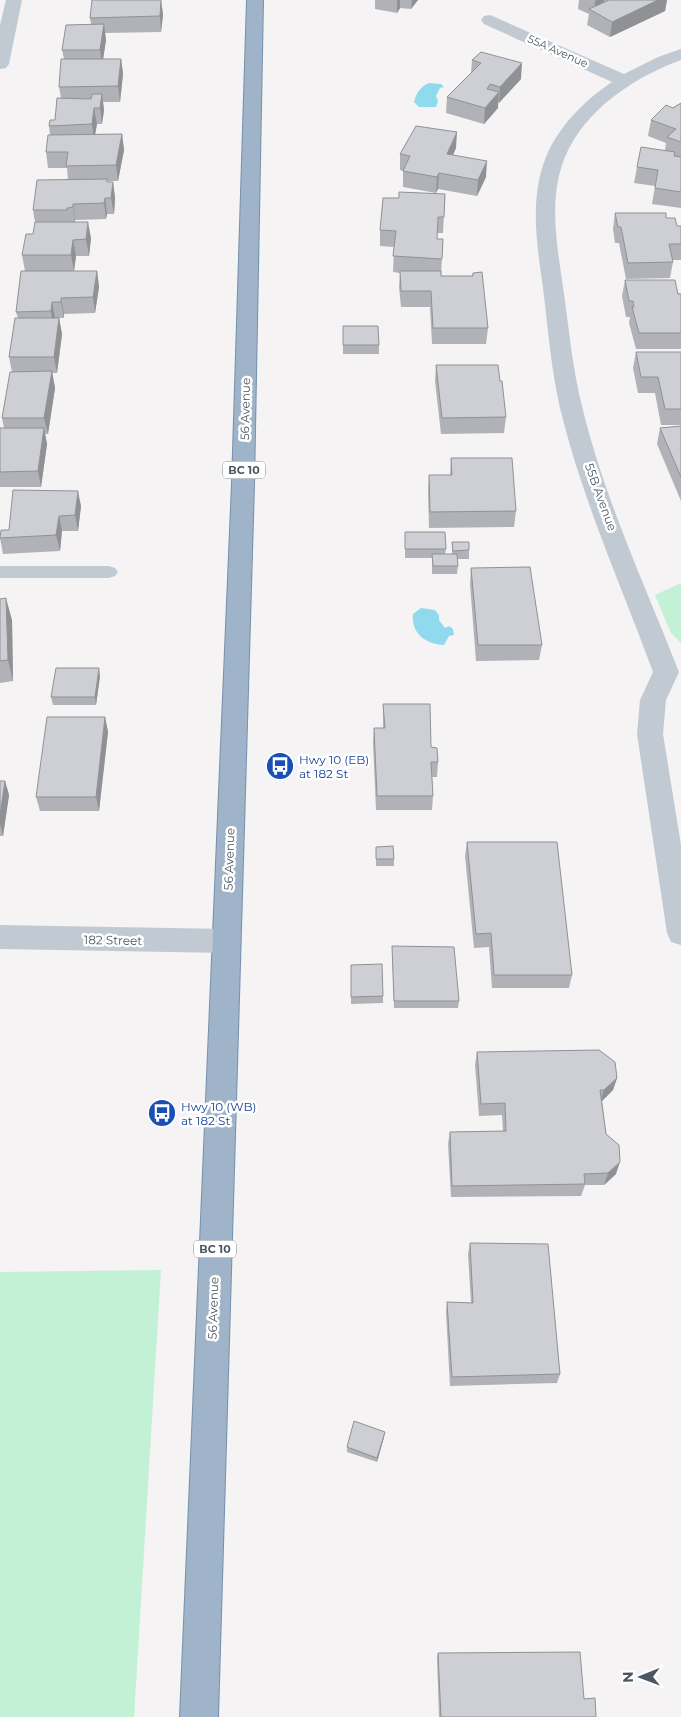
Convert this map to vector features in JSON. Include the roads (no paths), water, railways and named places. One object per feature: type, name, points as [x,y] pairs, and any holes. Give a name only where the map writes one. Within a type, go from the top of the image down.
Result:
[{"type":"highway","name":"56 Avenue","points":[[199,1717],[243,484],[255,0]]},
{"type":"street","points":[[0,64],[14,0]]},
{"type":"street","name":"55A Avenue","points":[[490,20],[626,81]]},
{"type":"street","name":"55B Avenue","points":[[681,54],[666,59],[626,81],[588,110],[564,141],[552,171],[545,205],[548,247],[565,377],[575,422],[591,473],[673,672],[653,700],[650,734],[681,934]]},
{"type":"street","name":"182 Street","points":[[0,937],[226,941]]},
{"type":"lane","points":[[0,572],[110,572]]},
{"type":"water","points":[[429,83],[441,84],[444,87],[440,88],[436,96],[438,101],[436,107],[419,107],[414,102],[416,96],[421,88]]},
{"type":"water","points":[[421,608],[435,610],[445,628],[449,626],[453,629],[454,635],[449,636],[444,645],[431,643],[417,632],[414,627],[413,614]]},
{"type":"place","name":"Hwy 10 (EB) at 182 St","points":[[280,766]]},
{"type":"place","name":"Hwy 10 (WB) at 182 St","points":[[162,1113]]}]
